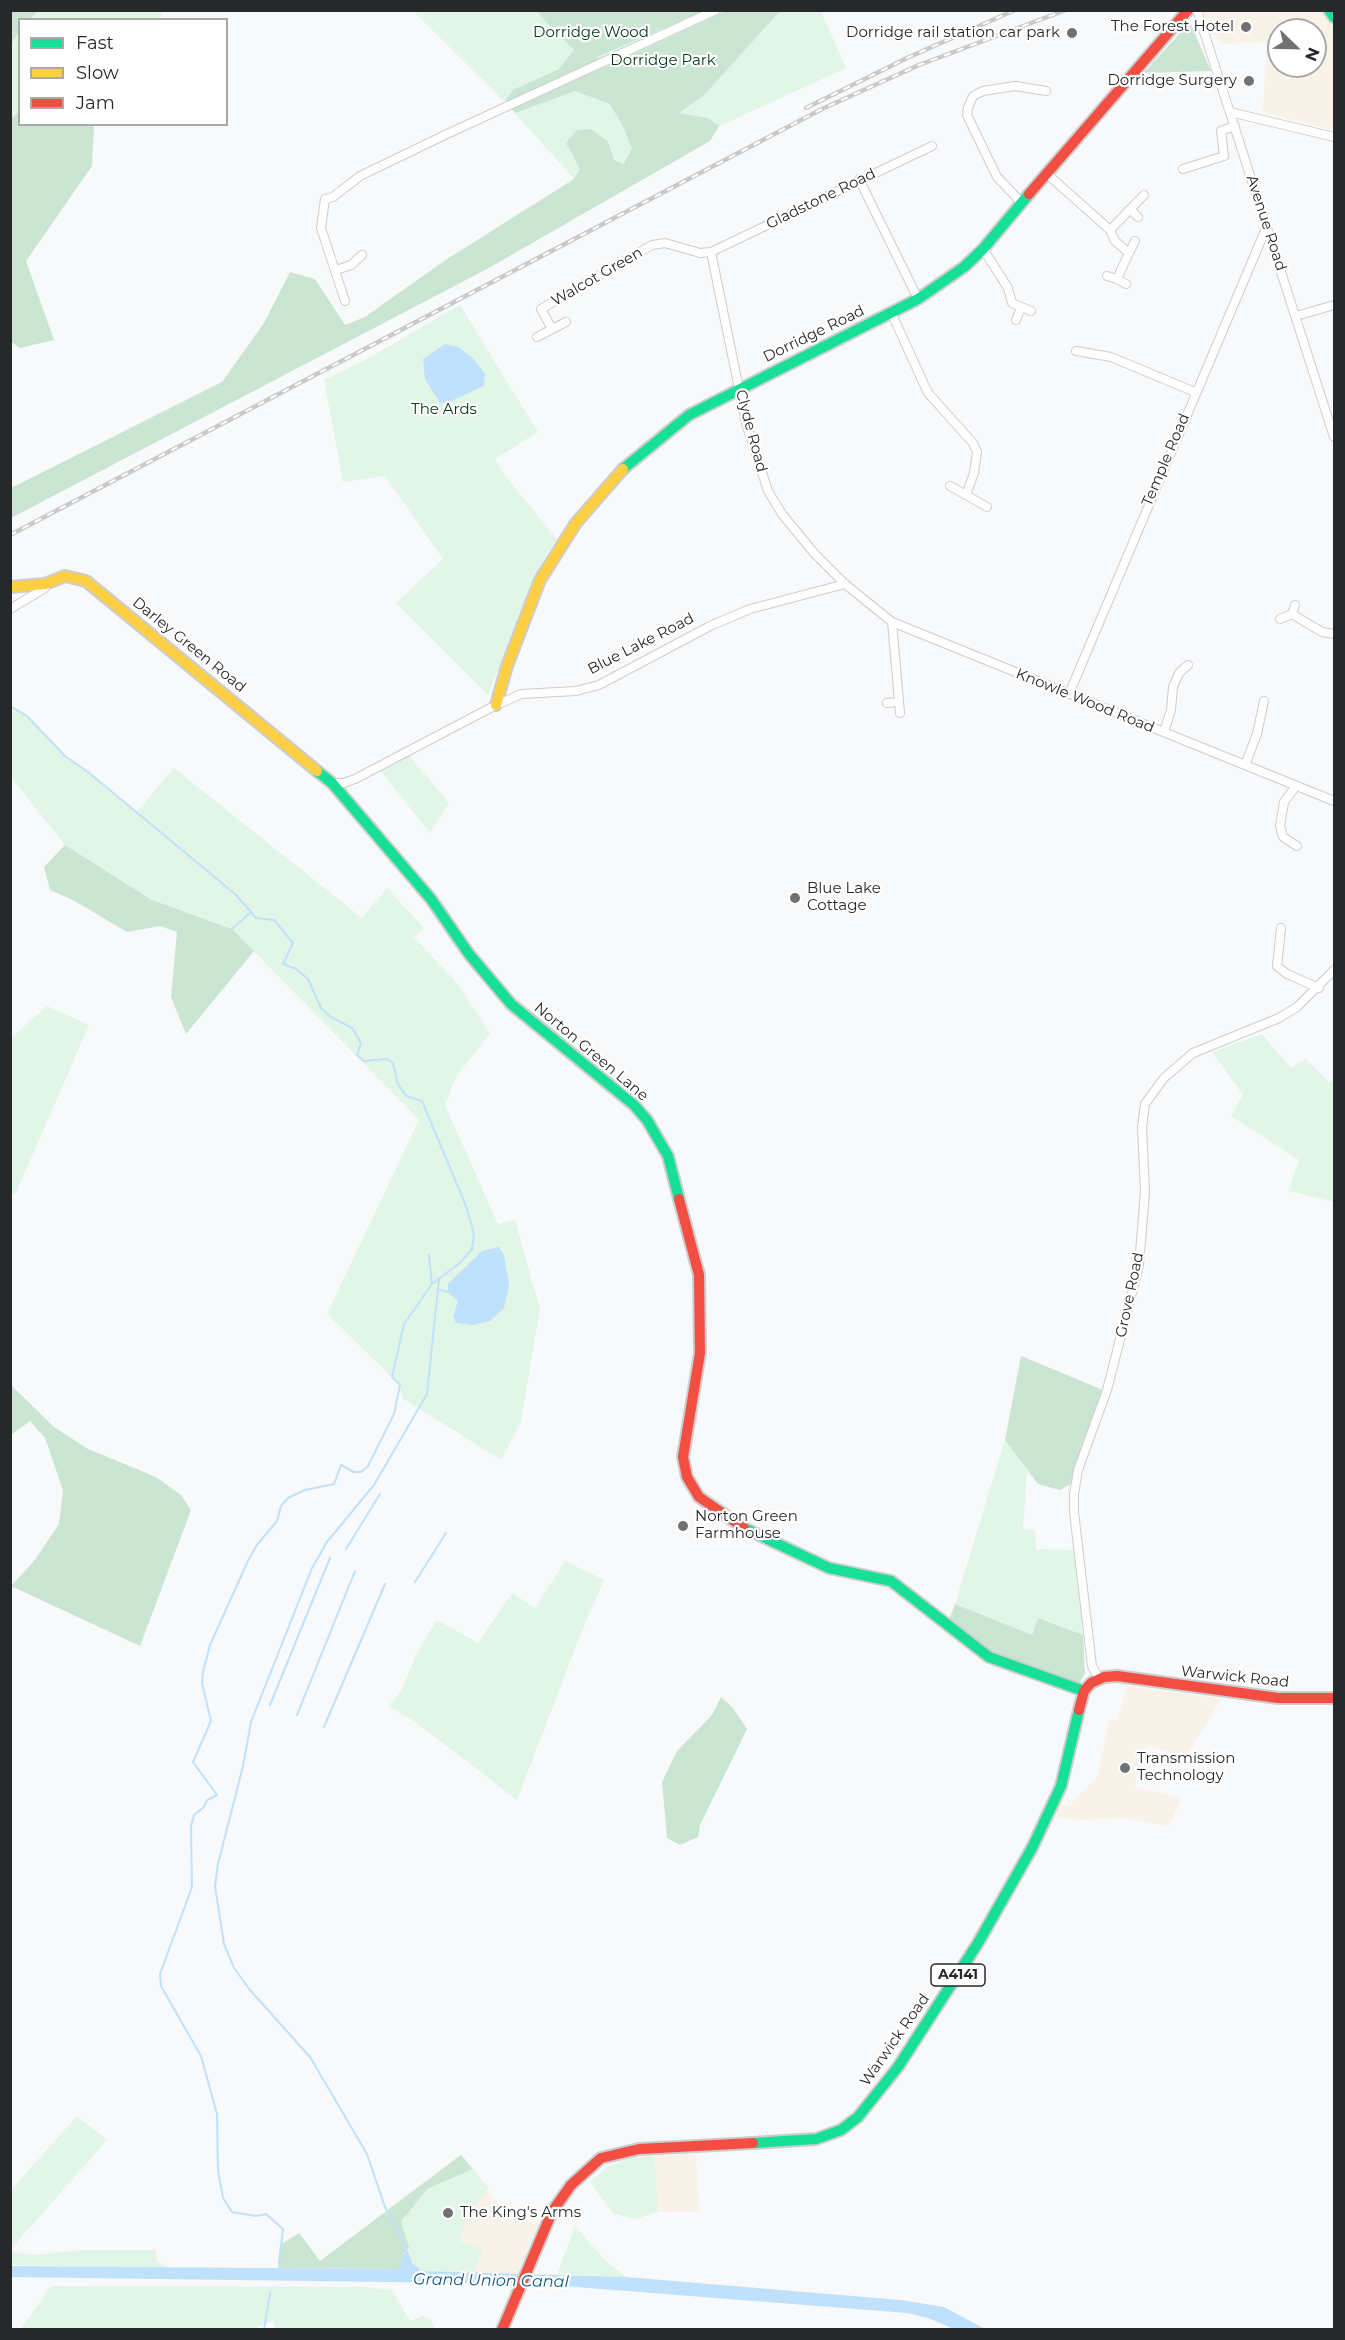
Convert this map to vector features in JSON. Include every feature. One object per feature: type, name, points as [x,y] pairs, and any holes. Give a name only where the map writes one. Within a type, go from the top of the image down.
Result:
[{"type":"street","points":[[345,301],[338,288],[336,270],[321,228],[325,199],[333,197],[358,178],[509,105],[716,10]]},
{"type":"street","name":"Dorridge Road","points":[[499,704],[507,666],[540,580],[576,523],[609,482],[643,450],[689,415],[738,388],[918,299],[940,285],[983,249],[1188,10]]},
{"type":"street","name":"Avenue Road","points":[[1197,10],[1335,437]]},
{"type":"street","points":[[1329,10],[1335,17]]},
{"type":"street","points":[[1021,202],[997,177],[967,115],[968,108],[973,96],[983,91],[1015,86],[1046,91]]},
{"type":"street","points":[[1230,112],[1335,137]]},
{"type":"street","points":[[1183,169],[1224,156],[1221,129],[1234,126]]},
{"type":"street","name":"Gladstone Road","points":[[711,252],[859,179],[932,146]]},
{"type":"street","points":[[1046,173],[1110,230],[1115,240],[1129,253]]},
{"type":"street","points":[[859,179],[918,299]]},
{"type":"street","points":[[1110,230],[1144,195]]},
{"type":"street","points":[[1131,210],[1138,216]]},
{"type":"street","name":"Temple Road","points":[[1069,694],[1194,392],[1267,226]]},
{"type":"street","points":[[1117,279],[1135,241]]},
{"type":"street","name":"Walcot Green","points":[[552,329],[541,309],[652,245],[665,243],[700,253],[711,252]]},
{"type":"street","points":[[983,249],[1008,288],[1012,303],[1031,311]]},
{"type":"street","name":"Clyde Road","points":[[711,252],[738,388],[753,449],[768,491],[782,514],[814,553],[845,584]]},
{"type":"street","points":[[336,270],[351,264],[362,255]]},
{"type":"street","points":[[1107,276],[1126,284]]},
{"type":"street","points":[[1296,316],[1335,305]]},
{"type":"street","points":[[1016,320],[1021,308]]},
{"type":"street","points":[[891,312],[928,393],[973,443],[976,452],[974,473],[966,495]]},
{"type":"street","points":[[537,337],[566,322]]},
{"type":"street","points":[[1076,351],[1112,357],[1194,392]]},
{"type":"street","points":[[950,486],[987,507]]},
{"type":"street","name":"Darley Green Road","points":[[10,587],[45,584],[65,576],[86,581],[332,783]]},
{"type":"street","points":[[10,609],[45,588],[45,584]]},
{"type":"street","name":"Knowle Wood Road","points":[[845,584],[892,622],[1335,801]]},
{"type":"street","name":"Blue Lake Road","points":[[332,783],[355,778],[521,694],[576,690],[599,685],[710,626],[750,609],[845,584]]},
{"type":"street","points":[[1293,614],[1295,605]]},
{"type":"street","points":[[1280,619],[1293,614]]},
{"type":"street","points":[[1293,614],[1322,633],[1335,634]]},
{"type":"street","points":[[892,622],[900,713]]},
{"type":"street","points":[[1164,732],[1172,710],[1173,687],[1179,673],[1188,665]]},
{"type":"street","points":[[1245,765],[1257,734],[1264,701]]},
{"type":"street","points":[[887,703],[899,702]]},
{"type":"street","points":[[345,798],[355,778]]},
{"type":"street","name":"Norton Green Lane","points":[[332,783],[431,898],[469,954],[511,1004],[634,1105],[656,1132],[668,1156],[678,1186],[699,1275],[700,1353],[683,1457],[687,1477],[699,1497],[750,1532],[829,1569],[876,1576],[891,1581],[988,1657],[1084,1691]]},
{"type":"street","points":[[1296,786],[1284,802],[1280,826],[1283,837],[1297,846]]},
{"type":"street","points":[[1281,928],[1277,966],[1287,974],[1319,988]]},
{"type":"street","name":"Grove Road","points":[[1099,1679],[1092,1666],[1074,1512],[1074,1494],[1078,1470],[1107,1390],[1139,1265],[1145,1192],[1142,1127],[1145,1104],[1164,1078],[1193,1053],[1279,1018],[1298,1007],[1335,970]]},
{"type":"street","name":"Warwick Road","points":[[1099,1679],[1117,1676],[1278,1698],[1335,1698]]},
{"type":"street","points":[[1084,1691],[1099,1679]]},
{"type":"street","name":"Warwick Road","points":[[502,2330],[519,2295],[542,2230],[558,2202],[584,2172],[601,2158],[639,2149],[816,2139],[841,2130],[858,2117],[898,2067],[978,1943],[1032,1848],[1066,1772],[1084,1691]]},
{"type":"shaded area","points":[[1203,11],[1321,11],[1327,18],[1267,18],[1267,42],[1223,44],[1208,29]]},
{"type":"shaded area","points":[[1327,18],[1334,27],[1334,130],[1263,112],[1267,42],[1267,78],[1327,78]]},
{"type":"shaded area","points":[[1127,1686],[1221,1699],[1186,1757],[1146,1745],[1134,1786],[1181,1799],[1169,1826],[1124,1818],[1081,1820],[1056,1817],[1059,1805],[1069,1806],[1098,1776],[1109,1720],[1118,1720]]},
{"type":"shaded area","points":[[696,2154],[699,2212],[658,2212],[655,2156]]},
{"type":"shaded area","name":"The King's Arms","points":[[461,2155],[510,2218],[540,2223],[518,2274],[422,2271],[413,2264],[388,2208]]},
{"type":"green space","points":[[11,10],[38,11],[31,18],[18,18],[18,34],[11,44]]},
{"type":"green space","points":[[38,10],[163,11],[160,18],[31,18]]},
{"type":"green space","points":[[413,11],[821,11],[846,68],[583,189],[515,113],[599,61],[505,102]]},
{"type":"green space","points":[[536,11],[703,11],[597,57],[605,67],[726,11],[780,11],[704,95],[679,113],[707,118],[719,126],[710,141],[487,269],[11,518],[11,488],[222,382],[264,323],[290,272],[315,279],[345,325],[365,317],[444,261],[574,179],[580,169],[566,143],[577,130],[591,129],[608,142],[614,160],[624,164],[632,149],[624,128],[610,104],[575,91],[515,113],[509,106],[506,99],[513,90],[559,69],[574,50]]},
{"type":"green space","points":[[1190,22],[1211,71],[1143,73],[1149,67]]},
{"type":"green space","points":[[18,34],[18,113],[11,120],[11,44]]},
{"type":"green space","points":[[18,113],[18,126],[94,126],[92,166],[26,261],[54,340],[20,348],[10,341],[10,120]]},
{"type":"green space","name":"The Ards","points":[[460,305],[538,432],[495,459],[503,473],[557,539],[546,555],[532,586],[488,695],[396,603],[443,559],[385,476],[343,482],[324,380],[367,359]]},
{"type":"green space","points":[[10,706],[27,716],[65,756],[88,772],[136,813],[174,768],[362,918],[387,888],[424,928],[414,937],[457,983],[490,1033],[456,1077],[445,1105],[498,1224],[515,1220],[540,1309],[521,1422],[501,1460],[402,1398],[400,1385],[327,1314],[419,1120],[232,929],[152,900],[65,845],[11,777]]},
{"type":"green space","points":[[409,755],[449,803],[430,833],[380,770]]},
{"type":"green space","points":[[65,845],[152,900],[232,929],[254,951],[186,1034],[171,997],[177,932],[160,926],[127,932],[73,900],[50,890],[44,867]]},
{"type":"green space","points":[[47,1006],[89,1025],[15,1195],[10,1193],[11,1038]]},
{"type":"green space","points":[[1262,1034],[1291,1068],[1306,1059],[1329,1082],[1334,1079],[1334,1202],[1288,1191],[1299,1160],[1231,1116],[1243,1095],[1212,1052]]},
{"type":"green space","points":[[1021,1356],[1103,1390],[1071,1484],[1060,1490],[1038,1484],[1005,1440]]},
{"type":"green space","points":[[11,1385],[54,1427],[88,1449],[156,1477],[181,1495],[191,1510],[140,1646],[11,1586],[34,1561],[59,1524],[63,1490],[45,1438],[30,1421],[11,1435]]},
{"type":"green space","points":[[1005,1440],[1027,1470],[1023,1530],[1035,1529],[1036,1549],[1075,1550],[1083,1635],[1038,1618],[1032,1635],[955,1604]]},
{"type":"green space","points":[[565,1561],[604,1580],[583,1628],[517,1800],[414,1721],[388,1706],[402,1690],[417,1652],[437,1620],[478,1643],[512,1593],[535,1608]]},
{"type":"green space","points":[[955,1604],[1032,1635],[1038,1618],[1083,1635],[1085,1674],[1080,1682],[1063,1680],[991,1652],[949,1620]]},
{"type":"green space","points":[[721,1697],[733,1708],[747,1729],[700,1825],[698,1837],[680,1845],[667,1838],[662,1782],[677,1751],[712,1715]]},
{"type":"green space","points":[[77,2116],[107,2140],[11,2249],[11,2190]]},
{"type":"green space","points":[[461,2155],[473,2169],[427,2189],[401,2222],[409,2247],[399,2269],[278,2268],[280,2245],[299,2233],[320,2261]]},
{"type":"green space","points":[[655,2156],[658,2212],[635,2219],[614,2214],[590,2182],[607,2167],[630,2158]]},
{"type":"green space","points":[[473,2169],[489,2188],[469,2214],[459,2241],[482,2249],[475,2272],[422,2271],[413,2264],[401,2223],[427,2189]]},
{"type":"green space","points":[[575,2226],[604,2259],[626,2277],[557,2274]]},
{"type":"green space","points":[[79,2250],[156,2250],[157,2260],[167,2268],[11,2265],[11,2252],[33,2255]]},
{"type":"green space","points":[[51,2286],[365,2287],[392,2290],[410,2321],[423,2316],[430,2319],[436,2329],[275,2329],[273,2321],[258,2326],[257,2329],[20,2330]]},
{"type":"water","points":[[445,344],[458,347],[474,359],[485,374],[484,386],[449,402],[440,403],[425,379],[423,359]]},
{"type":"water","points":[[499,1247],[504,1255],[509,1285],[504,1308],[490,1321],[473,1325],[456,1323],[453,1316],[458,1301],[448,1292],[448,1284],[482,1251]]},
{"type":"water","name":"Grand Union Canal","points":[[408,2251],[413,2264],[422,2271],[626,2277],[901,2300],[944,2307],[985,2329],[954,2329],[928,2318],[907,2313],[538,2284],[11,2277],[11,2266],[399,2269],[403,2256]]},
{"type":"waterway","points":[[10,706],[27,716],[65,756],[88,772],[235,894],[251,912],[232,929]]},
{"type":"waterway","points":[[251,912],[256,918],[274,920],[293,943],[283,964],[296,969],[308,979],[321,1008],[331,1017],[352,1028],[361,1043],[357,1055],[364,1061],[387,1059],[393,1063],[398,1084],[406,1096],[422,1101],[466,1206],[474,1234],[472,1249],[461,1262],[432,1284],[404,1324],[392,1377],[400,1385],[394,1414],[368,1466],[361,1472],[354,1472],[341,1465],[334,1484],[305,1490],[288,1498],[281,1506],[277,1521],[256,1546],[247,1563],[210,1645],[203,1672],[202,1683],[211,1721],[193,1762],[217,1795],[207,1800],[204,1807],[194,1815],[191,1826],[192,1887],[160,1974],[161,1986],[201,2056],[217,2114],[218,2171],[223,2198],[232,2212],[256,2216],[266,2214],[283,2229],[279,2263]]},
{"type":"waterway","points":[[429,1255],[432,1284]]},
{"type":"waterway","points":[[407,2256],[404,2244],[385,2207],[367,2154],[310,2057],[250,1990],[234,1968],[224,1944],[215,1886],[251,1722],[312,1568],[327,1542],[374,1485],[427,1394],[439,1279]]},
{"type":"waterway","points":[[437,1289],[448,1292]]},
{"type":"waterway","points":[[346,1549],[380,1494]]},
{"type":"waterway","points":[[415,1582],[446,1533]]},
{"type":"waterway","points":[[270,1705],[330,1558]]},
{"type":"waterway","points":[[297,1715],[355,1571]]},
{"type":"waterway","points":[[324,1727],[385,1584]]},
{"type":"waterway","points":[[264,2330],[270,2293]]},
{"type":"railway","points":[[806,108],[907,58],[1015,10]]},
{"type":"railway","points":[[10,535],[822,109],[919,65],[1066,10]]},
{"type":"traffic: fast","points":[[1329,10],[1334,17]]},
{"type":"traffic: fast","points":[[623,469],[689,415],[918,299],[964,267],[983,249],[1029,194]]},
{"type":"traffic: fast","points":[[317,771],[332,783],[431,899],[469,954],[511,1004],[634,1105],[647,1120],[668,1156],[679,1199]]},
{"type":"traffic: fast","points":[[744,1528],[829,1568],[891,1581],[989,1657],[1084,1691]]},
{"type":"traffic: fast","points":[[753,2143],[816,2139],[841,2130],[858,2117],[898,2067],[978,1943],[1032,1848],[1061,1786],[1079,1710]]},
{"type":"traffic: slow","points":[[496,705],[507,666],[540,580],[576,523],[623,469]]},
{"type":"traffic: slow","points":[[10,587],[45,584],[65,576],[86,581],[317,771]]},
{"type":"traffic: jam","points":[[1029,194],[1188,10]]},
{"type":"traffic: jam","points":[[679,1199],[699,1275],[700,1353],[683,1457],[687,1477],[699,1497],[744,1528]]},
{"type":"traffic: jam","points":[[1079,1710],[1084,1691],[1091,1683],[1104,1677],[1117,1676],[1278,1698],[1334,1698]]},
{"type":"traffic: jam","points":[[502,2330],[552,2212],[571,2185],[601,2158],[639,2149],[753,2143]]},
{"type":"place","name":"The Forest Hotel","points":[[1246,27]]},
{"type":"place","name":"Dorridge rail station car park","points":[[1072,33]]},
{"type":"place","name":"Dorridge Surgery","points":[[1249,81]]},
{"type":"place","name":"Blue Lake Cottage","points":[[795,898]]},
{"type":"place","name":"Norton Green Farmhouse","points":[[683,1526]]},
{"type":"place","name":"Transmission Technology","points":[[1125,1768]]},
{"type":"place","name":"The King's Arms","points":[[448,2213]]},
{"type":"park label","name":"Dorridge Wood","points":[[591,33]]},
{"type":"park label","name":"Dorridge Park","points":[[663,61]]}]
